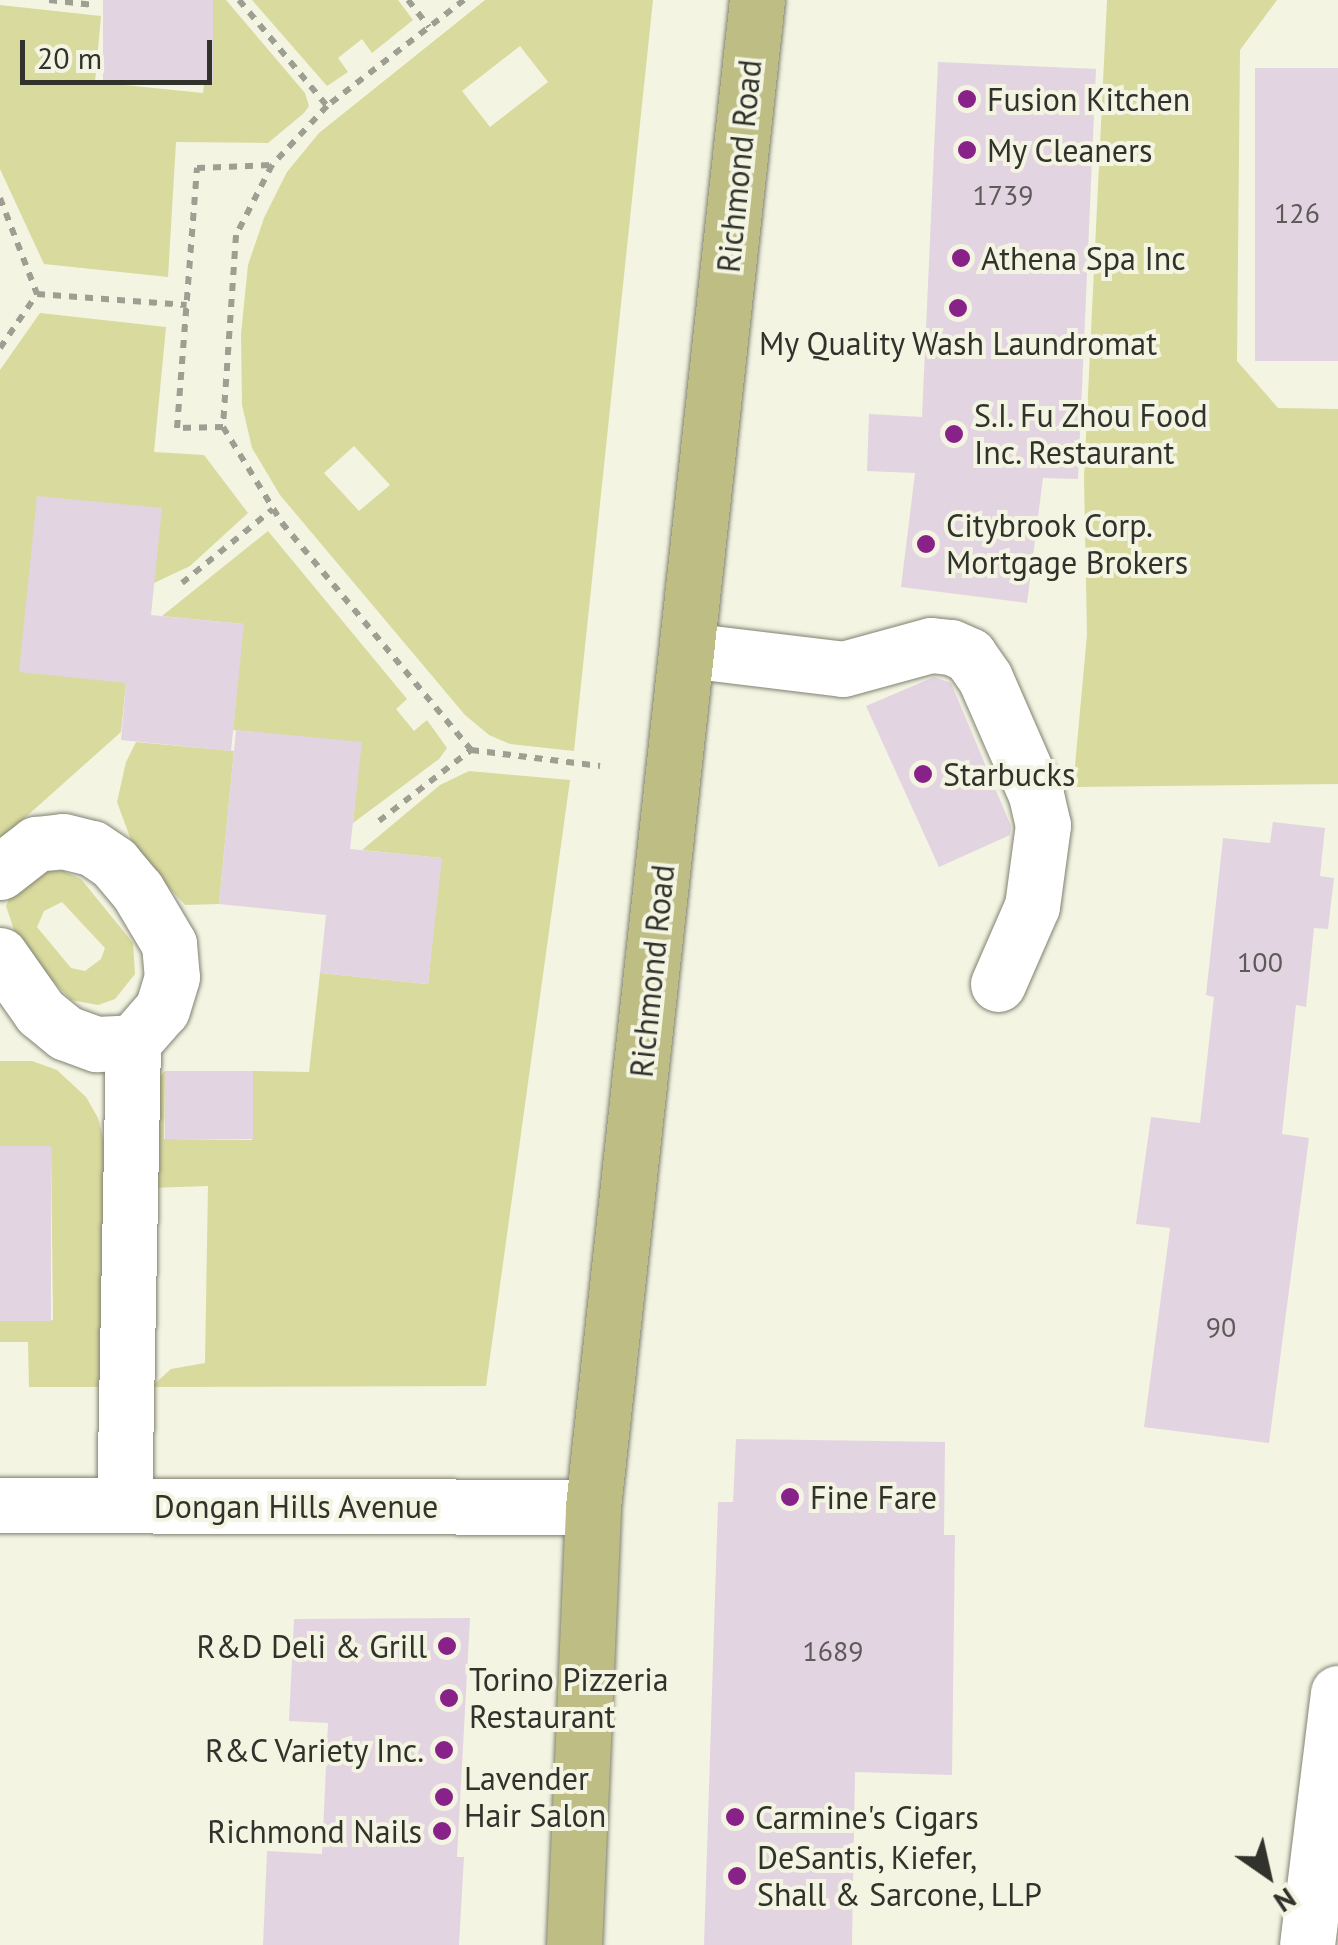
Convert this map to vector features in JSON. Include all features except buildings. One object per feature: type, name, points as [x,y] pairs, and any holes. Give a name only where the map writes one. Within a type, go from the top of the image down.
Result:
[{"type":"main road","name":"Richmond Road","points":[[574,1945],[593,1507],[757,0]]},
{"type":"street","points":[[686,650],[843,668],[931,645],[952,646],[969,655],[985,678],[1036,795],[1043,826],[1032,906],[998,984]]},
{"type":"street","points":[[0,872],[36,844],[63,841],[103,856],[138,890],[169,944],[172,977],[162,1009],[133,1042],[124,1505]]},
{"type":"street","points":[[0,955],[40,1012],[66,1033],[98,1044],[133,1042]]},
{"type":"street","name":"Dongan Hills Avenue","points":[[0,1505],[593,1507]]},
{"type":"street","points":[[1306,1945],[1338,1693]]},
{"type":"path","points":[[49,0],[94,5]]},
{"type":"path","points":[[239,0],[327,106]]},
{"type":"path","points":[[408,0],[429,27]]},
{"type":"path","points":[[464,0],[327,106],[272,165],[236,235],[222,428],[274,509],[471,750],[600,766]]},
{"type":"path","points":[[222,428],[177,428],[198,168],[272,165]]},
{"type":"path","points":[[0,198],[37,294]]},
{"type":"path","points":[[37,294],[187,305]]},
{"type":"path","points":[[0,348],[37,294]]},
{"type":"path","points":[[182,583],[274,509]]},
{"type":"path","points":[[379,821],[471,750]]},
{"type":"green space","points":[[213,0],[226,0],[305,93],[309,106],[268,143],[176,142],[168,277],[44,264],[0,169],[0,5],[101,16],[95,82],[203,93]]},
{"type":"green space","points":[[252,0],[398,0],[413,20],[372,53],[362,39],[338,58],[348,72],[327,86]]},
{"type":"green space","points":[[485,0],[653,0],[574,751],[510,744],[489,735],[465,715],[280,495],[252,448],[242,405],[241,334],[248,265],[264,218],[287,172],[319,133]],"holes":[[[520,46],[548,82],[490,127],[462,91]],[[354,446],[390,485],[359,511],[324,473]]]},
{"type":"green space","points":[[1107,0],[1277,0],[1240,50],[1237,361],[1278,408],[1338,409],[1338,784],[1073,787],[1087,635],[1084,477]]},
{"type":"green space","points":[[40,313],[166,327],[154,452],[204,455],[248,513],[190,566],[154,583],[126,683],[121,732],[0,840],[0,370]]},
{"type":"green space","points":[[268,531],[407,699],[396,709],[414,731],[427,720],[447,748],[439,759],[353,823],[361,743],[233,730],[243,624],[162,616]]},
{"type":"green space","points":[[136,742],[234,751],[219,904],[185,905],[135,851],[117,802],[126,762]]},
{"type":"green space","points":[[469,771],[570,780],[486,1386],[151,1387],[171,1369],[205,1363],[208,1186],[149,1188],[155,1081],[165,1071],[164,1139],[252,1140],[253,1071],[309,1072],[320,973],[428,984],[441,858],[362,850],[440,785]]},
{"type":"green space","points":[[45,870],[63,871],[81,879],[133,943],[135,974],[115,999],[98,1005],[71,1000],[19,945],[6,906],[13,889]],"holes":[[[62,902],[105,948],[101,959],[85,971],[71,968],[37,927],[44,911]]]},
{"type":"green space","points":[[0,1061],[32,1061],[57,1070],[86,1097],[98,1118],[105,1145],[103,1387],[29,1387],[28,1342],[0,1342],[0,1321],[53,1320],[51,1146],[0,1146]]},
{"type":"place","name":"Fusion Kitchen","points":[[967,99]]},
{"type":"place","name":"My Cleaners","points":[[967,150]]},
{"type":"place","name":"Athena Spa Inc","points":[[961,258]]},
{"type":"place","name":"My Quality Wash Laundromat","points":[[958,308]]},
{"type":"place","name":"S.I. Fu Zhou Food Inc. Restaurant","points":[[954,434]]},
{"type":"place","name":"Citybrook Corp. Mortgage Brokers","points":[[926,544]]},
{"type":"place","name":"Starbucks","points":[[923,774]]},
{"type":"place","name":"Fine Fare","points":[[790,1497]]},
{"type":"place","name":"R&D Deli & Grill","points":[[447,1646]]},
{"type":"place","name":"Torino Pizzeria Restaurant","points":[[449,1698]]},
{"type":"place","name":"R&C Variety Inc.","points":[[444,1750]]},
{"type":"place","name":"Lavender Hair Salon","points":[[444,1797]]},
{"type":"place","name":"Carmine's Cigars","points":[[735,1817]]},
{"type":"place","name":"Richmond Nails","points":[[442,1831]]},
{"type":"place","name":"DeSantis, Kiefer, Shall & Sarcone, LLP","points":[[737,1876]]}]
